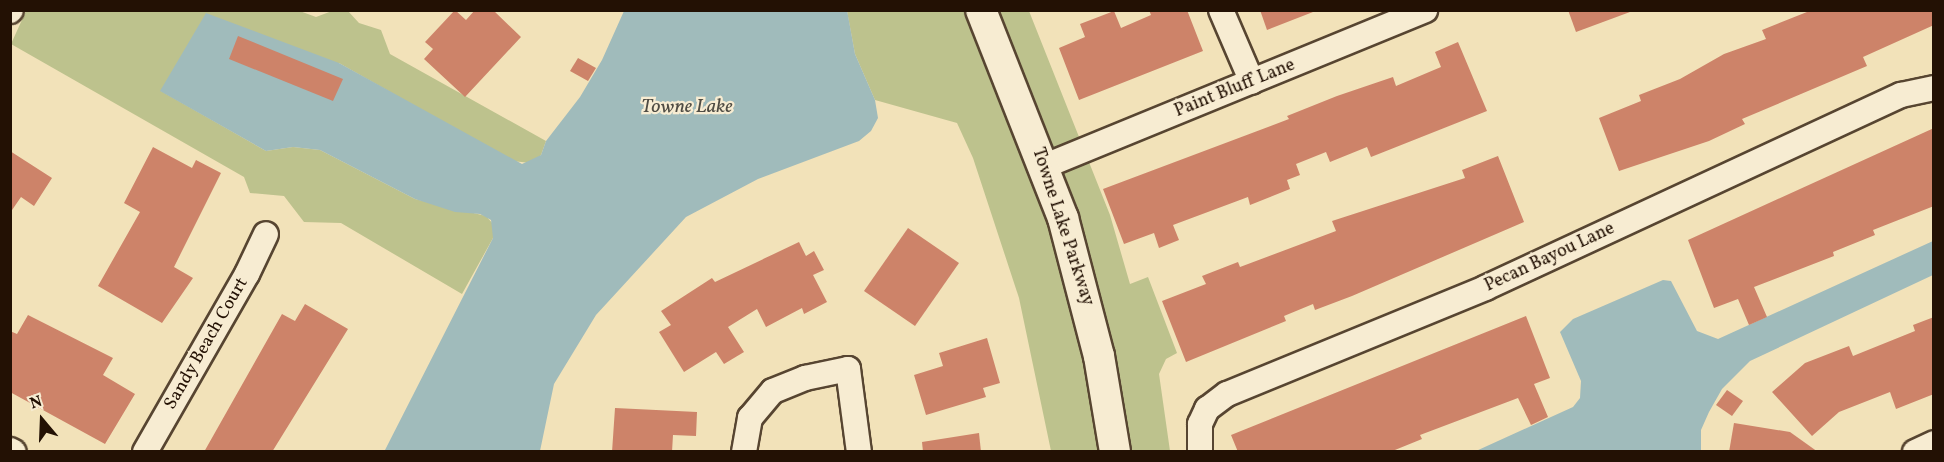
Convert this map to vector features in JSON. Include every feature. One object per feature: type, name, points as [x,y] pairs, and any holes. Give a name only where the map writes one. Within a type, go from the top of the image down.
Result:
[{"type":"street","name":"Towne Lake Parkway","points":[[981,10],[1045,166],[1083,286],[1115,452]]},
{"type":"street","points":[[1221,10],[1252,82]]},
{"type":"street","name":"Paint Bluff Lane","points":[[1045,166],[1425,10]]},
{"type":"street","name":"Pecan Bayou Lane","points":[[1200,452],[1200,424],[1208,409],[1227,394],[1485,288],[1901,95],[1934,88]]},
{"type":"street","name":"Sandy Beach Court","points":[[145,452],[248,274],[266,234]]},
{"type":"street","points":[[744,452],[750,418],[773,391],[805,378],[848,369],[859,452]]},
{"type":"street","points":[[1915,452],[1934,443]]},
{"type":"green space","points":[[297,10],[316,17],[332,11],[348,11],[359,23],[381,30],[390,54],[546,141],[541,155],[531,163],[512,161],[339,63],[161,91],[266,151],[293,147],[320,150],[415,199],[486,216],[494,225],[493,238],[462,294],[341,223],[304,222],[284,196],[250,193],[244,177],[11,44],[26,11]]},
{"type":"green space","points":[[847,11],[1029,11],[1110,215],[1130,284],[1148,277],[1177,353],[1166,359],[1159,374],[1170,451],[1051,451],[1019,298],[973,158],[957,123],[875,100],[855,54]]},
{"type":"water","name":"Towne Lake","points":[[847,10],[855,54],[875,100],[878,118],[871,131],[859,141],[758,179],[686,217],[596,315],[554,384],[540,451],[384,452],[493,238],[491,220],[480,214],[455,212],[415,199],[320,150],[293,147],[266,151],[160,91],[206,13],[339,63],[522,164],[541,155],[546,141],[580,97],[602,60],[624,11]]},
{"type":"water","points":[[1933,241],[1933,275],[1750,361],[1722,389],[1709,412],[1701,430],[1701,451],[1476,451],[1573,407],[1580,398],[1581,381],[1560,332],[1573,319],[1663,280],[1671,281],[1697,331],[1718,339]]},
{"type":"building","points":[[455,10],[466,20],[475,10],[493,10],[521,37],[465,97],[424,59],[433,49],[425,42]]},
{"type":"building","points":[[1149,10],[1187,10],[1203,51],[1079,100],[1059,48],[1085,37],[1080,24],[1114,11],[1121,28],[1151,15]]},
{"type":"building","points":[[1260,10],[1313,10],[1313,12],[1267,30]]},
{"type":"building","points":[[1568,10],[1629,10],[1630,12],[1576,32]]},
{"type":"building","points":[[1812,10],[1934,10],[1934,25],[1863,57],[1867,66],[1742,119],[1745,124],[1709,141],[1619,171],[1599,118],[1641,101],[1639,95],[1680,79],[1724,54],[1766,39],[1762,30]]},
{"type":"building","points":[[238,36],[343,79],[333,101],[229,59]]},
{"type":"building","points":[[1458,42],[1487,111],[1371,157],[1367,147],[1330,162],[1326,152],[1296,164],[1300,175],[1287,180],[1290,189],[1250,205],[1248,197],[1173,225],[1179,240],[1159,248],[1154,233],[1124,244],[1103,189],[1289,119],[1287,116],[1337,96],[1393,77],[1396,86],[1441,67],[1435,52]]},
{"type":"building","points":[[578,58],[596,68],[588,81],[570,71]]},
{"type":"building","points":[[1934,128],[1934,206],[1873,230],[1875,235],[1833,252],[1834,256],[1754,287],[1767,317],[1749,325],[1738,299],[1714,308],[1688,240]]},
{"type":"building","points":[[153,147],[192,168],[196,160],[221,173],[174,267],[193,278],[162,323],[98,286],[140,212],[124,203]]},
{"type":"building","points":[[10,151],[52,178],[34,206],[21,197],[10,213]]},
{"type":"building","points":[[1498,156],[1524,222],[1352,296],[1315,310],[1313,304],[1284,316],[1286,321],[1186,362],[1162,301],[1206,284],[1202,276],[1238,262],[1240,267],[1336,231],[1332,221],[1465,178],[1462,170]]},
{"type":"building","points":[[908,228],[959,263],[915,326],[864,291]]},
{"type":"building","points":[[799,242],[806,256],[814,251],[824,270],[813,275],[827,302],[804,314],[802,308],[766,327],[757,309],[728,327],[744,352],[724,364],[716,352],[684,372],[659,332],[671,325],[661,311],[712,278],[715,282]]},
{"type":"building","points":[[305,304],[348,329],[272,452],[204,452],[282,314],[295,321]]},
{"type":"building","points":[[28,315],[113,358],[103,375],[135,394],[105,444],[10,392],[10,331],[17,334]]},
{"type":"building","points":[[1526,316],[1550,378],[1534,384],[1548,417],[1531,425],[1518,398],[1420,435],[1422,439],[1390,452],[1238,452],[1231,435]]},
{"type":"building","points":[[1934,317],[1934,394],[1896,409],[1890,392],[1839,412],[1812,436],[1772,392],[1805,363],[1849,346],[1853,356],[1915,331],[1913,325]]},
{"type":"building","points":[[987,338],[1000,383],[983,388],[986,397],[926,415],[914,375],[943,366],[939,353]]},
{"type":"building","points":[[1727,390],[1743,401],[1732,416],[1716,405]]},
{"type":"building","points":[[615,408],[697,412],[696,436],[673,435],[672,452],[612,452]]},
{"type":"building","points":[[1734,423],[1790,432],[1818,452],[1729,452]]},
{"type":"building","points":[[979,433],[981,452],[923,452],[922,442]]}]
